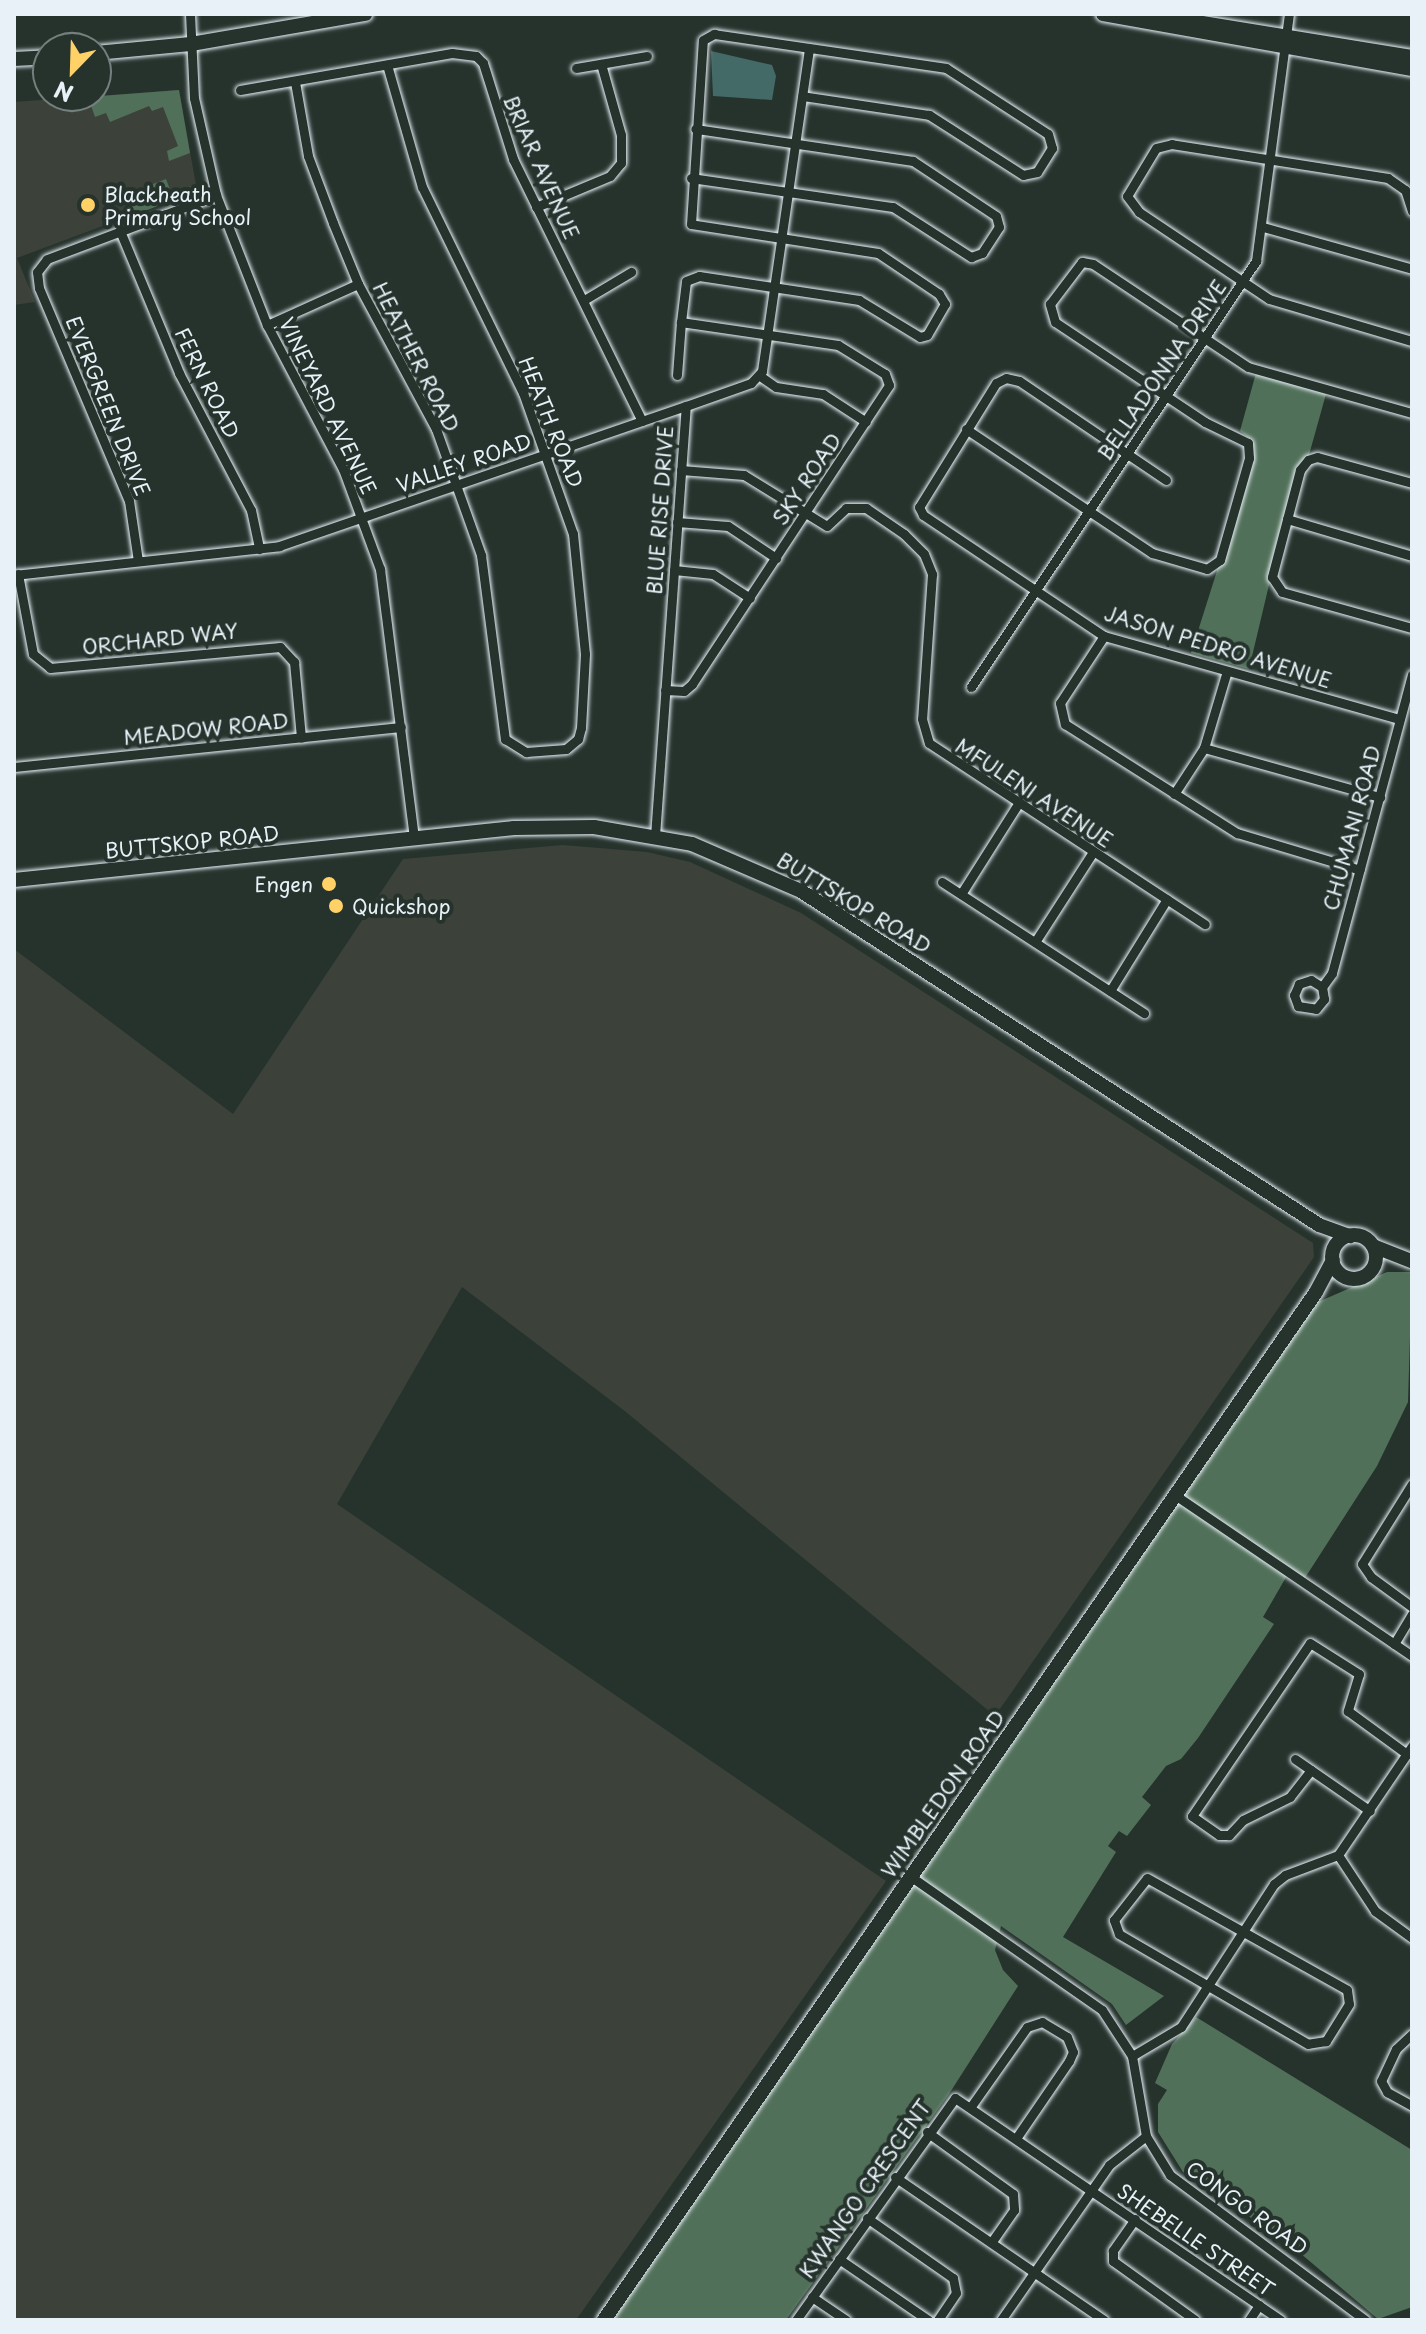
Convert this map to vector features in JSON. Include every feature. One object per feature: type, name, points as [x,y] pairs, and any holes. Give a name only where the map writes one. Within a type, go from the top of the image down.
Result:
[{"type":"street","name":"VINEYARD AVENUE","points":[[190,14],[194,98],[216,195],[267,325],[331,444],[362,517],[385,592],[414,838]]},
{"type":"street","points":[[112,51],[191,44],[365,14]]},
{"type":"street","points":[[1103,14],[1285,42],[1412,49]]},
{"type":"street","points":[[1147,14],[1412,69]]},
{"type":"street","name":"BELLADONNA DRIVE","points":[[971,687],[1256,261],[1263,227],[1289,14]]},
{"type":"street","points":[[677,375],[684,287],[691,277],[859,300],[917,337],[927,335],[945,304],[941,295],[878,253],[694,225],[689,218],[691,178],[705,37],[714,34],[950,70],[1048,134],[1052,148],[1037,172],[1023,175],[929,115],[802,96]]},
{"type":"street","points":[[809,48],[760,376],[776,387],[823,394],[866,422]]},
{"type":"street","points":[[1364,48],[1412,57]]},
{"type":"street","name":"BRIAR AVENUE","points":[[240,90],[452,53],[476,56],[536,207],[642,421]]},
{"type":"street","points":[[576,68],[647,56]]},
{"type":"street","points":[[536,207],[610,176],[621,163],[621,135],[601,64]]},
{"type":"street","name":"HEATH ROAD","points":[[387,65],[401,127],[422,187],[523,393],[573,534],[583,600],[581,728],[578,739],[566,749],[526,752],[508,745]]},
{"type":"street","name":"HEATHER ROAD","points":[[295,82],[308,156],[358,284],[436,429],[481,555],[508,745]]},
{"type":"street","points":[[691,178],[893,207],[971,257],[982,253],[999,227],[996,216],[913,161],[695,129]]},
{"type":"street","points":[[1412,211],[1405,190],[1394,180],[1163,144],[1128,190],[1129,203],[1139,212],[1287,306],[1412,341]]},
{"type":"street","points":[[120,231],[216,195]]},
{"type":"street","points":[[1263,227],[1412,269]]},
{"type":"street","name":"EVERGREEN DRIVE","points":[[120,231],[47,259],[39,267],[39,288],[129,501],[138,561]]},
{"type":"street","name":"FERN ROAD","points":[[120,231],[179,373],[251,510],[259,549]]},
{"type":"street","points":[[1166,480],[1013,378],[996,383],[966,429],[1152,553],[1207,569],[1220,560],[1249,458],[1248,443],[1166,396],[1055,322],[1050,304],[1071,270],[1082,262],[1093,264],[1248,367],[1412,413]]},
{"type":"street","points":[[584,300],[631,272]]},
{"type":"street","points":[[267,325],[358,284]]},
{"type":"street","points":[[681,322],[767,335]]},
{"type":"street","name":"SKY ROAD","points":[[665,690],[690,688],[889,388],[885,374],[838,345],[767,335]]},
{"type":"street","name":"BLUE RISE DRIVE","points":[[655,836],[686,406],[760,376]]},
{"type":"street","name":"VALLEY ROAD","points":[[16,574],[259,549],[686,406]]},
{"type":"street","name":"JASON PEDRO AVENUE","points":[[966,429],[919,507],[923,515],[1104,636],[1400,719]]},
{"type":"street","points":[[1412,483],[1313,457],[1300,470],[1272,570],[1278,589],[1412,628]]},
{"type":"street","points":[[681,470],[744,475],[805,514]]},
{"type":"street","name":"MFULENI AVENUE","points":[[805,514],[827,526],[846,508],[866,508],[924,554],[932,589],[924,733],[939,754],[1205,924]]},
{"type":"street","points":[[1287,519],[1412,556]]},
{"type":"street","points":[[677,522],[728,526],[776,558]]},
{"type":"street","points":[[674,570],[713,574],[750,598]]},
{"type":"street","name":"ORCHARD WAY","points":[[16,574],[33,654],[50,668],[280,647],[294,662],[301,738]]},
{"type":"street","points":[[1104,636],[1060,703],[1061,719],[1248,839],[1360,870]]},
{"type":"street","points":[[1174,794],[1204,748],[1227,671]]},
{"type":"street","name":"CHUMANI ROAD","points":[[1322,987],[1332,973],[1412,675]]},
{"type":"street","name":"MEADOW ROAD","points":[[14,767],[401,727]]},
{"type":"street","points":[[1204,748],[1380,797]]},
{"type":"street","points":[[961,894],[1018,804]]},
{"type":"street","name":"BUTTSKOP ROAD","points":[[14,880],[550,826],[655,836],[718,852],[801,891],[1319,1225],[1350,1236]]},
{"type":"street","points":[[1035,942],[1093,852]]},
{"type":"street","points":[[942,882],[1144,1013]]},
{"type":"street","points":[[1110,991],[1167,899]]},
{"type":"street","name":"BUTTSKOP ROAD","points":[[1319,1225],[1333,1255]]},
{"type":"street","points":[[1351,1279],[1339,1272],[1333,1255],[1350,1236],[1412,1261]]},
{"type":"street","points":[[1373,1246],[1373,1269]]},
{"type":"street","name":"WIMBLEDON ROAD","points":[[604,2320],[1316,1292],[1333,1255]]},
{"type":"street","points":[[1316,1292],[1373,1269],[1412,1261]]},
{"type":"street","points":[[1412,1484],[1408,1504],[1362,1564],[1371,1577],[1412,1607]]},
{"type":"street","points":[[1175,1495],[1412,1656]]},
{"type":"street","points":[[1394,1644],[1412,1614]]},
{"type":"street","points":[[1132,2056],[1173,2035],[1285,1875],[1338,1855],[1410,1750],[1348,1711],[1359,1674],[1310,1643],[1192,1816],[1219,1835],[1229,1835],[1243,1820],[1290,1797],[1311,1770]]},
{"type":"street","points":[[1295,1759],[1370,1811]]},
{"type":"street","points":[[1338,1855],[1375,1911],[1412,1938]]},
{"type":"street","name":"CONGO ROAD","points":[[910,1876],[1102,2010],[1132,2056],[1146,2136],[1181,2186],[1365,2320]]},
{"type":"street","points":[[1152,1878],[1347,1990],[1346,2009],[1326,2041],[1315,2046],[1209,1987],[1119,1934],[1113,1925],[1141,1880],[1152,1878]]},
{"type":"street","points":[[1017,2137],[1073,2052],[1067,2037],[1042,2022],[1027,2027],[972,2105],[1091,2190]]},
{"type":"street","points":[[1412,2034],[1396,2049],[1381,2081],[1387,2092],[1412,2106]]},
{"type":"street","name":"KWANGO CRESCENT","points":[[796,2320],[948,2101],[955,2098],[972,2105]]},
{"type":"street","points":[[927,2132],[1013,2194],[1014,2210],[992,2241]]},
{"type":"street","points":[[1001,2320],[1116,2157],[1146,2136]]},
{"type":"street","points":[[895,2177],[1104,2320]]},
{"type":"street","name":"SHEBELLE STREET","points":[[1091,2190],[1281,2320]]},
{"type":"street","points":[[867,2218],[953,2278],[956,2293],[938,2320]]},
{"type":"street","points":[[1135,2219],[1113,2251],[1114,2264],[1195,2320]]},
{"type":"street","points":[[839,2259],[928,2320]]},
{"type":"street","points":[[812,2297],[846,2320]]},
{"type":"street","points":[[1249,2320],[1259,2305]]},
{"type":"shaded area","name":"Blackheath Primary School","points":[[179,90],[196,185],[191,193],[17,258],[35,302],[14,305],[14,102],[32,101],[32,112],[112,112],[112,95]]},
{"type":"shaded area","points":[[563,845],[647,852],[690,862],[801,913],[1313,1243],[1314,1257],[995,1716],[626,1412],[462,1287],[337,1504],[886,1881],[576,2320],[14,2320],[14,949],[233,1114],[403,859]]},
{"type":"green space","points":[[179,90],[190,153],[169,161],[167,151],[178,146],[163,107],[152,111],[149,106],[110,122],[106,113],[95,117],[93,112],[112,112],[112,95]]},
{"type":"green space","points":[[166,179],[171,192],[196,185],[191,193],[132,216],[124,195]]},
{"type":"green space","points":[[1256,373],[1326,394],[1309,455],[1297,467],[1249,669],[1191,653],[1254,454],[1252,440],[1240,431]]},
{"type":"green space","points":[[1387,1272],[1412,1272],[1408,1402],[1377,1466],[1303,1581],[1289,1572],[1263,1617],[1274,1624],[1198,1738],[1181,1759],[1166,1766],[1142,1797],[1151,1805],[1127,1836],[1119,1831],[1108,1846],[1116,1852],[1063,1937],[1164,1996],[1126,2025],[1112,2004],[1001,1926],[995,1950],[1003,1970],[1018,1986],[949,2094],[786,2320],[613,2320],[1318,1302]]},
{"type":"green space","points":[[1196,2017],[1412,2150],[1412,2307],[1378,2319],[1287,2242],[1183,2172],[1158,2132],[1158,2104],[1167,2090],[1155,2083],[1172,2044]]},
{"type":"water","points":[[711,51],[772,65],[776,76],[772,100],[713,96]]},
{"type":"place","name":"Blackheath Primary School","points":[[88,205]]},
{"type":"place","name":"Engen","points":[[329,884]]},
{"type":"place","name":"Quickshop","points":[[336,906]]}]
